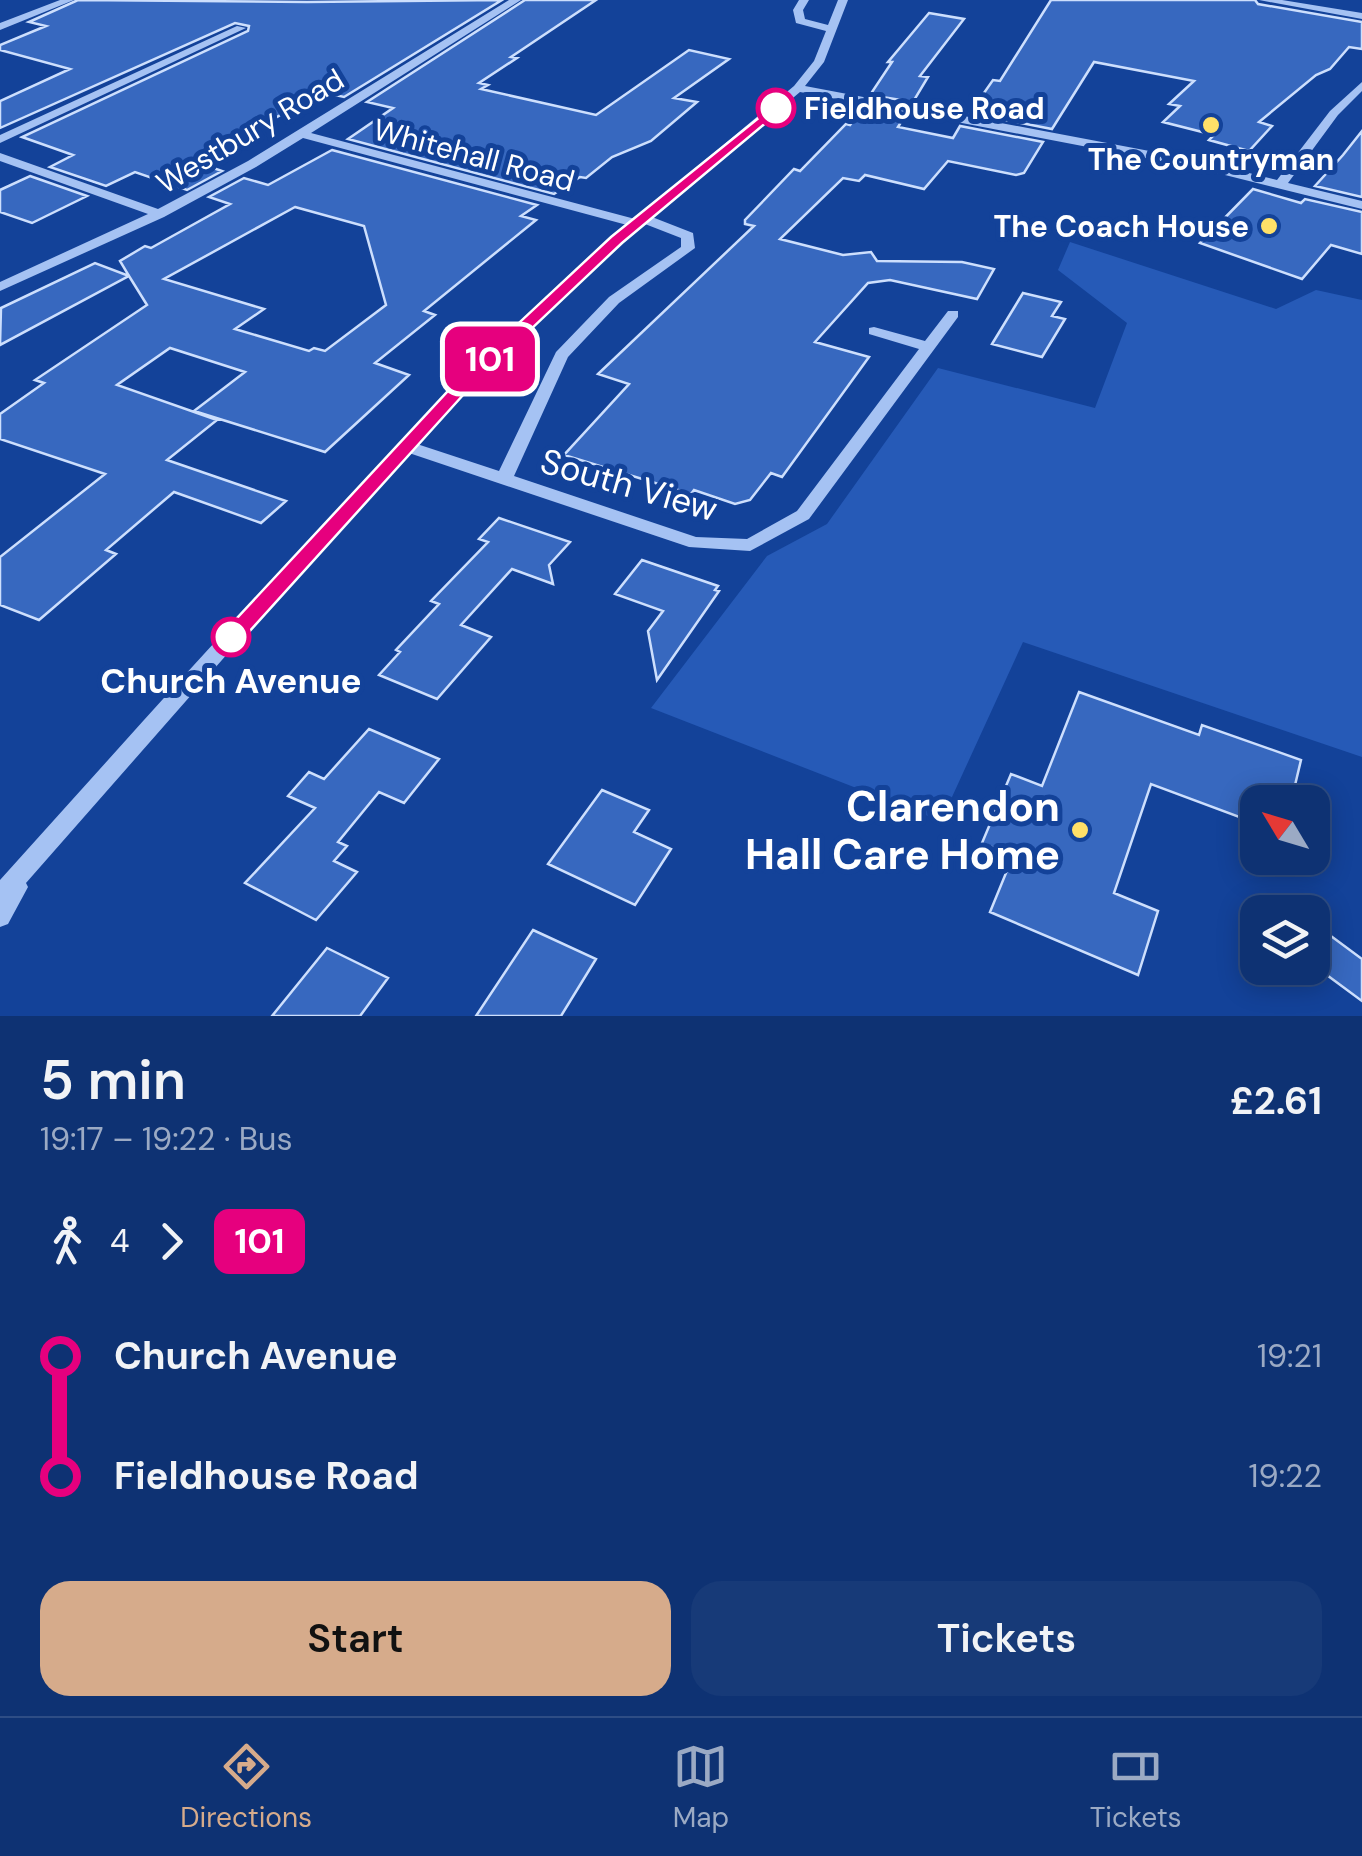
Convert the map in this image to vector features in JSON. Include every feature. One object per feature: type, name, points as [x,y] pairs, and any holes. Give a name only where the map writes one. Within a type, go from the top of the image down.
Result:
[{"type":"street","points":[[0,27],[69,0]]},
{"type":"street","name":"Westbury Road","points":[[0,286],[159,214],[252,164],[516,0]]},
{"type":"street","points":[[804,0],[798,10],[800,21],[832,29]]},
{"type":"street","points":[[0,896],[467,381],[639,221],[798,88],[819,62],[843,0]]},
{"type":"street","points":[[1264,0],[1362,16]]},
{"type":"street","points":[[0,139],[240,28]]},
{"type":"street","points":[[1280,185],[1334,113],[1362,86]]},
{"type":"street","points":[[798,88],[1197,164],[1362,205]]},
{"type":"street","name":"Whitehall Road","points":[[299,133],[688,236],[688,248],[614,300],[561,355],[504,479]]},
{"type":"street","points":[[0,157],[159,214]]},
{"type":"street","name":"South View","points":[[406,446],[695,543],[750,544],[803,514],[953,314]]},
{"type":"street","points":[[874,331],[928,346]]},
{"type":"street","points":[[0,917],[26,870]]},
{"type":"shaded area","points":[[1070,242],[1276,309],[1316,290],[1362,300],[1362,757],[1023,642],[941,821],[651,708],[767,556],[827,524],[938,368],[1095,408],[1127,323],[1058,270]]},
{"type":"building","points":[[78,0],[502,0],[344,97],[322,92],[196,162],[222,171],[187,190],[135,172],[106,186],[50,167],[73,155],[22,137],[248,31],[249,26],[235,23],[0,128],[0,101],[70,69],[0,50],[0,45],[46,26],[29,22]]},
{"type":"building","points":[[525,0],[596,0],[511,57],[517,58],[479,83],[488,85],[481,89],[596,115],[689,50],[729,59],[674,98],[697,102],[651,141],[612,157],[586,178],[580,177],[554,194],[348,139],[393,108],[367,102]]},
{"type":"building","points":[[1051,0],[1255,0],[1258,4],[1362,22],[1362,49],[1349,47],[1330,69],[1316,75],[1259,122],[1272,126],[1249,151],[1209,140],[1214,135],[1163,122],[1180,106],[1169,104],[1194,81],[1094,62],[1052,129],[970,113],[993,80],[1000,81]]},
{"type":"building","points":[[929,13],[964,19],[920,76],[928,77],[913,102],[870,95],[892,62],[888,62]]},
{"type":"building","points":[[862,108],[905,116],[898,127],[953,138],[960,126],[1043,142],[1024,173],[1016,175],[948,161],[924,189],[865,175],[859,181],[843,178],[780,239],[843,255],[871,252],[877,261],[962,262],[994,269],[977,299],[890,280],[868,283],[815,342],[869,357],[782,477],[771,473],[750,500],[735,504],[694,490],[691,494],[564,455],[629,384],[598,374],[754,226],[745,224],[745,220],[794,169],[800,171],[846,124],[850,125]]},
{"type":"building","points":[[1362,131],[1362,197],[1315,186],[1343,155]]},
{"type":"building","points":[[332,150],[537,205],[521,216],[536,220],[424,311],[435,315],[375,363],[409,375],[325,452],[194,411],[245,372],[170,348],[117,385],[217,420],[167,460],[286,501],[261,523],[174,492],[106,550],[116,554],[39,620],[0,605],[0,557],[105,474],[0,439],[0,414],[44,383],[35,380],[147,305],[120,261],[230,204],[209,197],[244,178],[268,185]],"holes":[[[295,207],[364,226],[386,305],[325,351],[309,351],[235,329],[264,309],[164,279]]]},
{"type":"building","points":[[30,176],[87,196],[32,223],[0,212],[0,190]]},
{"type":"building","points":[[1253,189],[1301,203],[1305,199],[1362,212],[1362,254],[1331,245],[1302,279],[1200,243]]},
{"type":"building","points":[[95,263],[129,276],[0,345],[1,308]]},
{"type":"building","points":[[1023,293],[1061,302],[1052,316],[1065,319],[1042,357],[992,344]]},
{"type":"building","points":[[499,518],[570,542],[549,565],[553,584],[512,569],[461,625],[491,637],[437,699],[379,675],[400,652],[396,650],[439,604],[431,601],[488,542],[479,539]]},
{"type":"building","points":[[642,560],[718,586],[715,590],[719,591],[657,680],[648,631],[663,611],[615,594]]},
{"type":"building","name":"Clarendon Hall Care Home","points":[[1079,692],[1199,735],[1202,725],[1301,760],[1295,785],[1240,785],[1240,817],[1151,784],[1114,893],[1158,911],[1138,975],[990,912],[1013,856],[982,843],[1011,774],[1042,786]]},
{"type":"building","points":[[369,729],[439,759],[404,803],[379,792],[338,842],[347,846],[334,861],[357,872],[316,920],[245,883],[315,808],[288,796],[309,772],[324,779]]},
{"type":"building","points":[[602,790],[649,810],[634,832],[671,849],[635,905],[548,864]]},
{"type":"building","points":[[533,930],[596,959],[561,1016],[476,1016]]},
{"type":"building","points":[[1330,935],[1362,959],[1362,1001],[1330,977]]},
{"type":"building","points":[[327,948],[388,978],[360,1016],[272,1016]]},
{"type":"bus line","name":"101","points":[[231,637],[467,381],[616,240],[776,108]]},
{"type":"place","name":"Fieldhouse Road","points":[[776,108]]},
{"type":"place","name":"The Countryman","points":[[1211,125]]},
{"type":"place","name":"The Coach House","points":[[1269,226]]},
{"type":"place","name":"Church Avenue","points":[[231,637]]},
{"type":"place","name":"Clarendon Hall Care Home","points":[[1080,830]]}]
